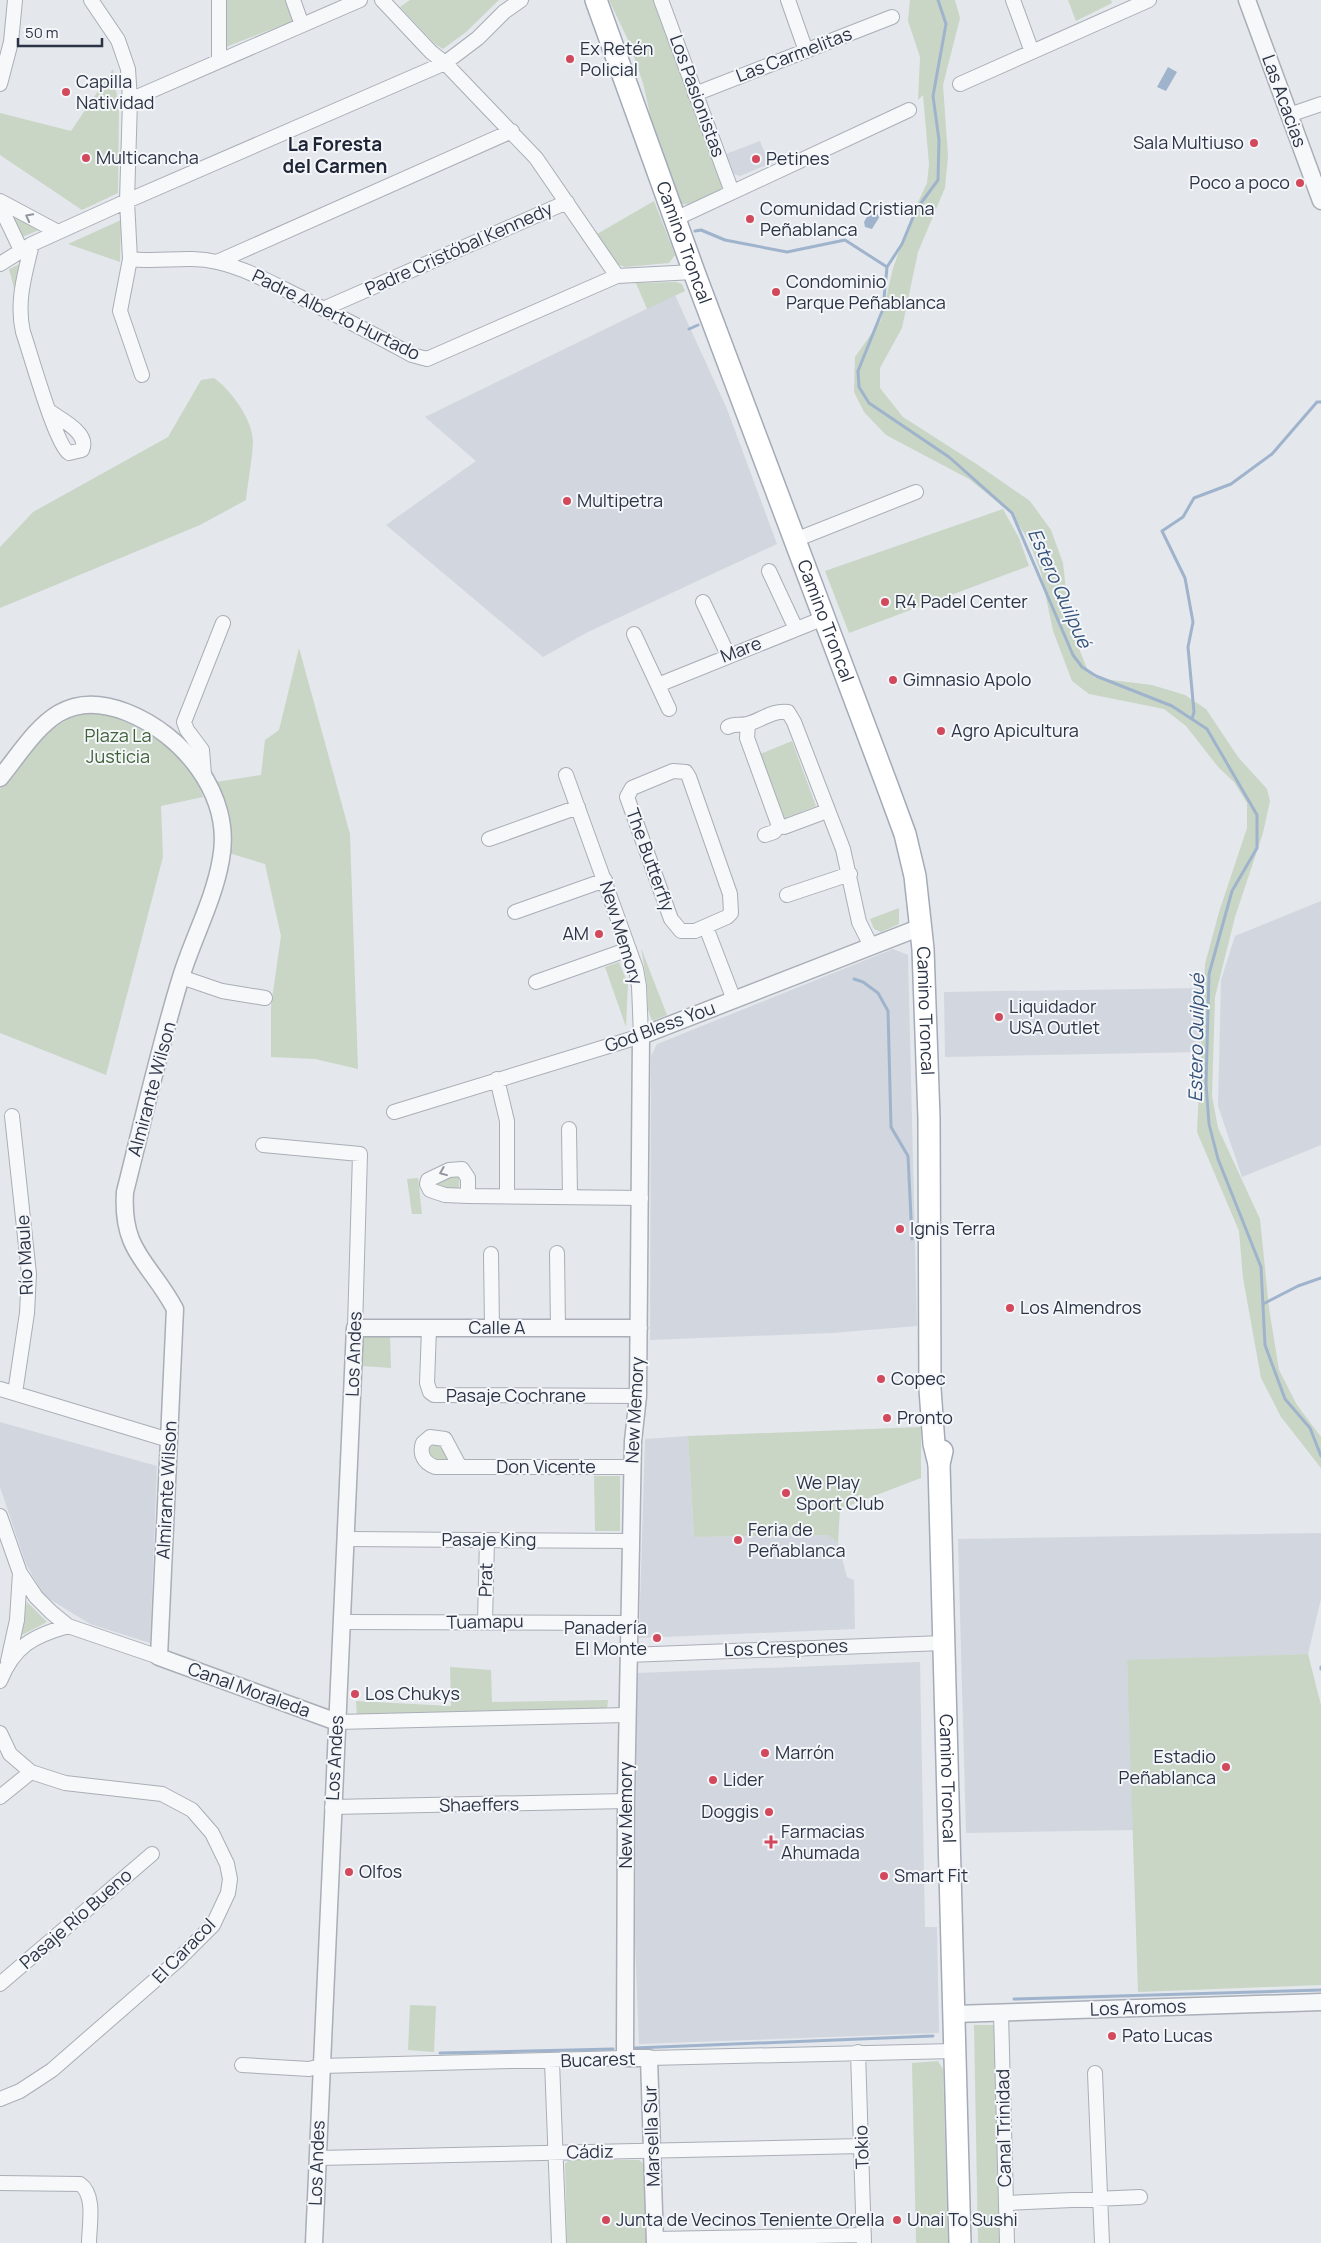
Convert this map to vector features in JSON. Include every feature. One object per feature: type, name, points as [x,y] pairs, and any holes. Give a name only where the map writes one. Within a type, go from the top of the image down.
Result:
[{"type":"main road","name":"Camino Troncal","points":[[596,0],[694,272],[905,834],[916,876],[921,928],[929,1118],[932,1267],[928,1287],[930,1389],[934,1444],[939,1464],[960,2243]]},
{"type":"street","points":[[0,84],[11,42],[15,0]]},
{"type":"street","points":[[91,0],[118,40],[128,68],[130,100],[127,201],[130,259],[120,311],[142,374]]},
{"type":"street","points":[[219,0],[219,61]]},
{"type":"street","points":[[293,0],[302,25]]},
{"type":"street","points":[[130,100],[360,0]]},
{"type":"street","points":[[382,0],[431,52],[445,63],[512,131],[536,158],[617,276],[694,272]]},
{"type":"street","points":[[0,264],[24,249],[58,232],[445,63],[478,38],[509,7],[521,0]]},
{"type":"street","name":"Los Pasionistas","points":[[661,0],[732,192]]},
{"type":"street","points":[[788,0],[806,50]]},
{"type":"street","points":[[1012,0],[1032,52]]},
{"type":"street","points":[[960,84],[1032,52],[1124,5],[1149,0]]},
{"type":"street","name":"Las Acacias","points":[[1247,0],[1321,201]]},
{"type":"street","name":"Las Carmelitas","points":[[696,94],[892,17]]},
{"type":"street","points":[[1289,115],[1321,104]]},
{"type":"street","points":[[675,219],[909,110]]},
{"type":"street","points":[[217,262],[512,131]]},
{"type":"street","points":[[0,201],[58,232]]},
{"type":"street","name":"Padre Cristóbal Kennedy","points":[[323,309],[567,202]]},
{"type":"street","points":[[0,206],[24,249],[19,306],[20,319],[49,411]]},
{"type":"street","points":[[0,255],[24,249]]},
{"type":"street","name":"Padre Alberto Hurtado","points":[[130,259],[143,261],[178,258],[217,262],[272,283],[412,355],[426,359],[617,276]]},
{"type":"street","points":[[795,540],[916,492]]},
{"type":"street","points":[[769,571],[796,629]]},
{"type":"street","points":[[703,602],[728,655]]},
{"type":"street","name":"Mare","points":[[658,685],[728,655],[824,618]]},
{"type":"street","points":[[204,775],[202,750],[187,730],[184,722],[223,623]]},
{"type":"street","points":[[634,634],[669,709]]},
{"type":"street","name":"Almirante Wilson","points":[[0,778],[42,723],[56,714],[80,706],[109,706],[145,721],[163,732],[186,753],[204,775],[216,803],[221,822],[221,859],[210,898],[181,977],[125,1192],[123,1214],[129,1238],[136,1251],[165,1290],[175,1309],[159,1657]]},
{"type":"street","points":[[728,727],[734,723],[748,724],[778,711],[788,712],[794,722],[828,811],[850,874],[859,922],[871,946]]},
{"type":"street","points":[[748,724],[747,738],[775,820],[779,826],[784,827],[828,811]]},
{"type":"street","name":"The Butterfly","points":[[674,771],[686,772],[689,778],[730,894],[731,913],[706,927],[694,931],[681,931],[674,925],[627,797],[632,788],[674,771]]},
{"type":"street","name":"New Memory","points":[[566,775],[605,880],[640,986],[641,1198],[638,1396],[633,1467],[628,1623],[625,2058]]},
{"type":"street","points":[[489,838],[578,807]]},
{"type":"street","points":[[765,834],[774,832],[779,826]]},
{"type":"street","points":[[787,895],[850,874]]},
{"type":"street","points":[[515,912],[605,880]]},
{"type":"street","points":[[706,927],[734,1000]]},
{"type":"street","name":"God Bless You","points":[[394,1112],[640,1036],[921,928]]},
{"type":"street","points":[[536,982],[629,949]]},
{"type":"street","points":[[181,977],[222,990],[265,998]]},
{"type":"street","points":[[497,1080],[507,1121],[507,1196]]},
{"type":"street","name":"Río Maule","points":[[12,1116],[29,1274],[27,1313],[15,1393]]},
{"type":"street","points":[[570,1129],[570,1197]]},
{"type":"street","name":"Los Andes","points":[[263,1144],[360,1154],[347,1539],[332,1807],[314,2243]]},
{"type":"street","points":[[468,1196],[641,1198]]},
{"type":"street","points":[[557,1253],[558,1328]]},
{"type":"street","points":[[491,1254],[492,1327]]},
{"type":"street","name":"Calle A","points":[[355,1328],[638,1328]]},
{"type":"street","name":"Pasaje Cochrane","points":[[429,1329],[427,1384],[430,1392],[434,1395],[638,1396]]},
{"type":"street","points":[[0,1389],[169,1440]]},
{"type":"street","name":"Don Vicente","points":[[460,1467],[633,1467]]},
{"type":"street","name":"Canal Moraleda","points":[[0,1516],[20,1573],[36,1597],[68,1626],[337,1722],[627,1715]]},
{"type":"street","name":"Pasaje King","points":[[347,1539],[631,1541]]},
{"type":"street","name":"Prat","points":[[485,1621],[487,1540]]},
{"type":"street","points":[[0,1681],[8,1662],[17,1620],[20,1573]]},
{"type":"street","name":"Tuamapu","points":[[342,1622],[628,1623]]},
{"type":"street","points":[[8,1662],[21,1648],[34,1639],[68,1626]]},
{"type":"street","name":"Los Crespones","points":[[628,1655],[943,1643]]},
{"type":"street","name":"El Caracol","points":[[0,1733],[10,1754],[31,1772],[65,1783],[162,1794],[179,1801],[192,1810],[212,1833],[228,1864],[228,1893],[213,1926],[152,1985],[52,2070],[20,2092],[0,2099]]},
{"type":"street","points":[[0,1797],[31,1772]]},
{"type":"street","name":"Shaeffers","points":[[332,1807],[626,1801]]},
{"type":"street","name":"Pasaje Río Bueno","points":[[0,1984],[152,1854]]},
{"type":"street","name":"Los Aromos","points":[[954,2014],[1321,2002]]},
{"type":"street","name":"Canal Trinidad","points":[[1001,2013],[1007,2243]]},
{"type":"street","name":"Bucarest","points":[[242,2065],[309,2068],[320,2066],[954,2051]]},
{"type":"street","name":"Tokio","points":[[858,2052],[864,2239]]},
{"type":"street","name":"Marsella Sur","points":[[649,2058],[655,2241]]},
{"type":"street","points":[[552,2062],[559,2243]]},
{"type":"street","points":[[1095,2073],[1102,2243]]},
{"type":"street","name":"Cádiz","points":[[318,2158],[862,2146]]},
{"type":"street","points":[[0,2183],[75,2183],[85,2188],[89,2198],[89,2243]]},
{"type":"street","points":[[1006,2203],[1101,2197],[1140,2197]]},
{"type":"street","points":[[655,2241],[864,2239]]},
{"type":"shaded area","points":[[760,141],[769,164],[740,176],[734,174],[726,154]]},
{"type":"shaded area","points":[[675,295],[727,409],[777,544],[588,632],[543,657],[386,525],[476,461],[425,417]]},
{"type":"shaded area","points":[[1321,901],[1321,1145],[1242,1177],[1218,1106],[1221,980],[1235,936]]},
{"type":"shaded area","points":[[893,949],[908,955],[917,1326],[832,1333],[650,1340],[651,1056],[657,1044]]},
{"type":"shaded area","points":[[1201,988],[1200,1052],[945,1057],[944,992]]},
{"type":"shaded area","points":[[0,1422],[157,1466],[150,1643],[90,1624],[43,1595],[26,1564],[0,1487]]},
{"type":"shaded area","name":"Feria de Peñablanca","points":[[688,1436],[694,1537],[828,1535],[838,1543],[847,1577],[854,1580],[855,1629],[639,1638],[645,1439]]},
{"type":"shaded area","points":[[1321,1533],[1321,1599],[1308,1654],[1127,1661],[1134,1830],[966,1833],[958,1539]]},
{"type":"shaded area","points":[[920,1662],[925,1927],[937,1927],[939,2033],[639,2044],[635,1940],[637,1673]]},
{"type":"green space","points":[[223,0],[286,0],[295,20],[221,49]]},
{"type":"green space","points":[[410,0],[499,0],[466,32],[443,49],[435,44],[400,7]]},
{"type":"green space","points":[[609,0],[657,0],[726,184],[712,196],[693,203],[681,204],[652,123],[643,83],[628,40]]},
{"type":"green space","points":[[910,0],[955,0],[960,18],[943,85],[948,156],[945,188],[918,252],[902,328],[880,368],[880,388],[903,417],[1030,501],[1051,530],[1063,563],[1070,626],[1088,671],[1095,678],[1152,685],[1185,695],[1206,709],[1238,757],[1267,789],[1270,801],[1263,833],[1235,917],[1215,997],[1212,1096],[1218,1128],[1260,1219],[1269,1308],[1279,1370],[1297,1405],[1321,1437],[1321,1468],[1281,1417],[1261,1378],[1243,1278],[1239,1231],[1197,1132],[1205,964],[1219,912],[1247,828],[1247,803],[1234,782],[1219,768],[1186,726],[1164,709],[1089,694],[1072,681],[1053,631],[1041,573],[1029,541],[1011,513],[969,479],[886,435],[864,412],[854,392],[855,357],[881,320],[893,268],[913,213],[927,183],[929,164],[923,95],[918,100],[920,57],[908,21]]},
{"type":"green space","points":[[1068,0],[1111,0],[1112,3],[1076,21]]},
{"type":"green space","points":[[113,69],[119,111],[118,193],[82,210],[0,155],[0,113],[71,131]]},
{"type":"green space","points":[[654,201],[675,255],[669,263],[625,267],[619,265],[597,234]]},
{"type":"green space","points":[[8,210],[39,230],[20,238]]},
{"type":"green space","points":[[121,220],[120,262],[68,244]]},
{"type":"green space","points":[[20,264],[22,267],[16,296],[9,269]]},
{"type":"green space","points":[[676,282],[682,284],[685,291],[647,309],[636,283]]},
{"type":"green space","points":[[214,378],[221,383],[240,406],[252,433],[253,442],[246,500],[200,525],[0,608],[0,547],[33,512],[168,437],[201,380]]},
{"type":"green space","name":"R4 Padel Center","points":[[1003,509],[1019,538],[1029,566],[849,633],[825,571]]},
{"type":"green space","points":[[299,648],[350,834],[358,1069],[315,1059],[271,1057],[271,1006],[281,936],[265,864],[229,853],[228,819],[216,782],[261,775],[265,740],[279,730]]},
{"type":"green space","name":"Plaza La Justicia","points":[[103,713],[134,726],[164,744],[188,768],[197,782],[203,797],[161,806],[163,857],[106,1075],[0,1033],[0,789],[44,734],[75,715]]},
{"type":"green space","points":[[792,741],[816,806],[783,819],[760,754]]},
{"type":"green space","points":[[899,908],[899,924],[881,932],[874,929],[870,919]]},
{"type":"green space","points":[[641,948],[667,1015],[652,1021],[648,1010],[647,983]]},
{"type":"green space","points":[[619,962],[628,984],[626,1027],[605,967]]},
{"type":"green space","points":[[459,1175],[459,1190],[434,1188],[435,1178]]},
{"type":"green space","points":[[418,1178],[422,1214],[412,1214],[407,1179]]},
{"type":"green space","points":[[390,1335],[391,1368],[362,1366],[363,1336]]},
{"type":"green space","name":"We Play Sport Club","points":[[921,1427],[921,1478],[840,1509],[838,1543],[828,1535],[694,1537],[688,1436]]},
{"type":"green space","points":[[439,1445],[446,1451],[447,1462],[433,1461],[428,1454],[429,1447]]},
{"type":"green space","points":[[594,1476],[620,1476],[620,1531],[595,1531]]},
{"type":"green space","points":[[27,1602],[47,1622],[20,1636]]},
{"type":"green space","name":"Estadio Peñablanca","points":[[1308,1654],[1321,1705],[1321,1985],[1138,1992],[1127,1660]]},
{"type":"green space","points":[[450,1667],[491,1670],[492,1702],[608,1700],[607,1710],[357,1716],[356,1701],[451,1706]]},
{"type":"green space","points":[[410,2005],[436,2006],[434,2052],[408,2050]]},
{"type":"green space","points":[[974,2025],[997,2025],[1001,2243],[978,2243]]},
{"type":"green space","points":[[938,2061],[943,2069],[948,2243],[916,2243],[912,2063]]},
{"type":"green space","points":[[569,2160],[639,2160],[645,2165],[646,2243],[567,2243],[565,2164]]},
{"type":"water","points":[[1168,67],[1177,72],[1166,91],[1157,87]]},
{"type":"water","points":[[871,210],[880,216],[872,229],[865,227],[864,222]]},
{"type":"waterway","name":"Estero Quilpué","points":[[938,0],[946,24],[933,96],[939,140],[938,180],[916,210],[902,244],[887,267],[883,309],[858,371],[859,387],[869,403],[949,457],[1012,513],[1073,655],[1082,667],[1096,676],[1172,706],[1207,729],[1257,815],[1257,848],[1232,891],[1209,974],[1206,1084],[1209,1124],[1218,1159],[1261,1267],[1265,1345],[1285,1399],[1310,1428],[1321,1456]]},
{"type":"waterway","points":[[695,231],[701,230],[725,240],[787,252],[845,240],[887,267]]},
{"type":"waterway","points":[[689,329],[698,325]]},
{"type":"waterway","points":[[1192,719],[1194,712],[1188,647],[1193,622],[1185,578],[1162,531],[1183,517],[1194,498],[1231,484],[1272,454],[1317,402],[1321,402]]},
{"type":"waterway","points":[[854,979],[863,982],[878,993],[888,1011],[891,1127],[908,1156],[912,1239]]},
{"type":"waterway","points":[[1263,1304],[1298,1286],[1321,1278]]},
{"type":"waterway","points":[[1014,1999],[1321,1990]]},
{"type":"waterway","points":[[635,2048],[933,2036]]},
{"type":"waterway","points":[[440,2053],[613,2049]]},
{"type":"place","name":"Ex Retén Policial","points":[[570,59]]},
{"type":"place","name":"Capilla Natividad","points":[[66,92]]},
{"type":"place","name":"Sala Multiuso","points":[[1254,143]]},
{"type":"place","name":"Multicancha","points":[[86,158]]},
{"type":"place","name":"Petines","points":[[756,159]]},
{"type":"place","name":"Poco a poco","points":[[1300,183]]},
{"type":"place","name":"Comunidad Cristiana Peñablanca","points":[[750,219]]},
{"type":"place","name":"Condominio Parque Peñablanca","points":[[776,292]]},
{"type":"place","name":"Multipetra","points":[[567,501]]},
{"type":"place","name":"R4 Padel Center","points":[[885,602]]},
{"type":"place","name":"Gimnasio Apolo","points":[[893,680]]},
{"type":"place","name":"Agro Apicultura","points":[[941,731]]},
{"type":"place","name":"AM","points":[[599,934]]},
{"type":"place","name":"Liquidador USA Outlet","points":[[999,1017]]},
{"type":"place","name":"Ignis Terra","points":[[900,1229]]},
{"type":"place","name":"Los Almendros","points":[[1010,1308]]},
{"type":"place","name":"Copec","points":[[881,1379]]},
{"type":"place","name":"Pronto","points":[[887,1418]]},
{"type":"place","name":"We Play Sport Club","points":[[786,1493]]},
{"type":"place","name":"Feria de Peñablanca","points":[[738,1540]]},
{"type":"place","name":"Panadería El Monte","points":[[657,1638]]},
{"type":"place","name":"Los Chukys","points":[[355,1694]]},
{"type":"place","name":"Marrón","points":[[765,1753]]},
{"type":"place","name":"Estadio Peñablanca","points":[[1226,1767]]},
{"type":"place","name":"Lider","points":[[713,1780]]},
{"type":"place","name":"Doggis","points":[[769,1812]]},
{"type":"place","name":"Farmacias Ahumada","points":[[771,1842]]},
{"type":"place","name":"Olfos","points":[[349,1872]]},
{"type":"place","name":"Smart Fit","points":[[884,1876]]},
{"type":"place","name":"Pato Lucas","points":[[1112,2036]]},
{"type":"place","name":"Junta de Vecinos Teniente Orella","points":[[606,2220]]},
{"type":"place","name":"Unai To Sushi","points":[[897,2220]]},
{"type":"district","name":"La Foresta del Carmen","points":[[335,155]]}]
